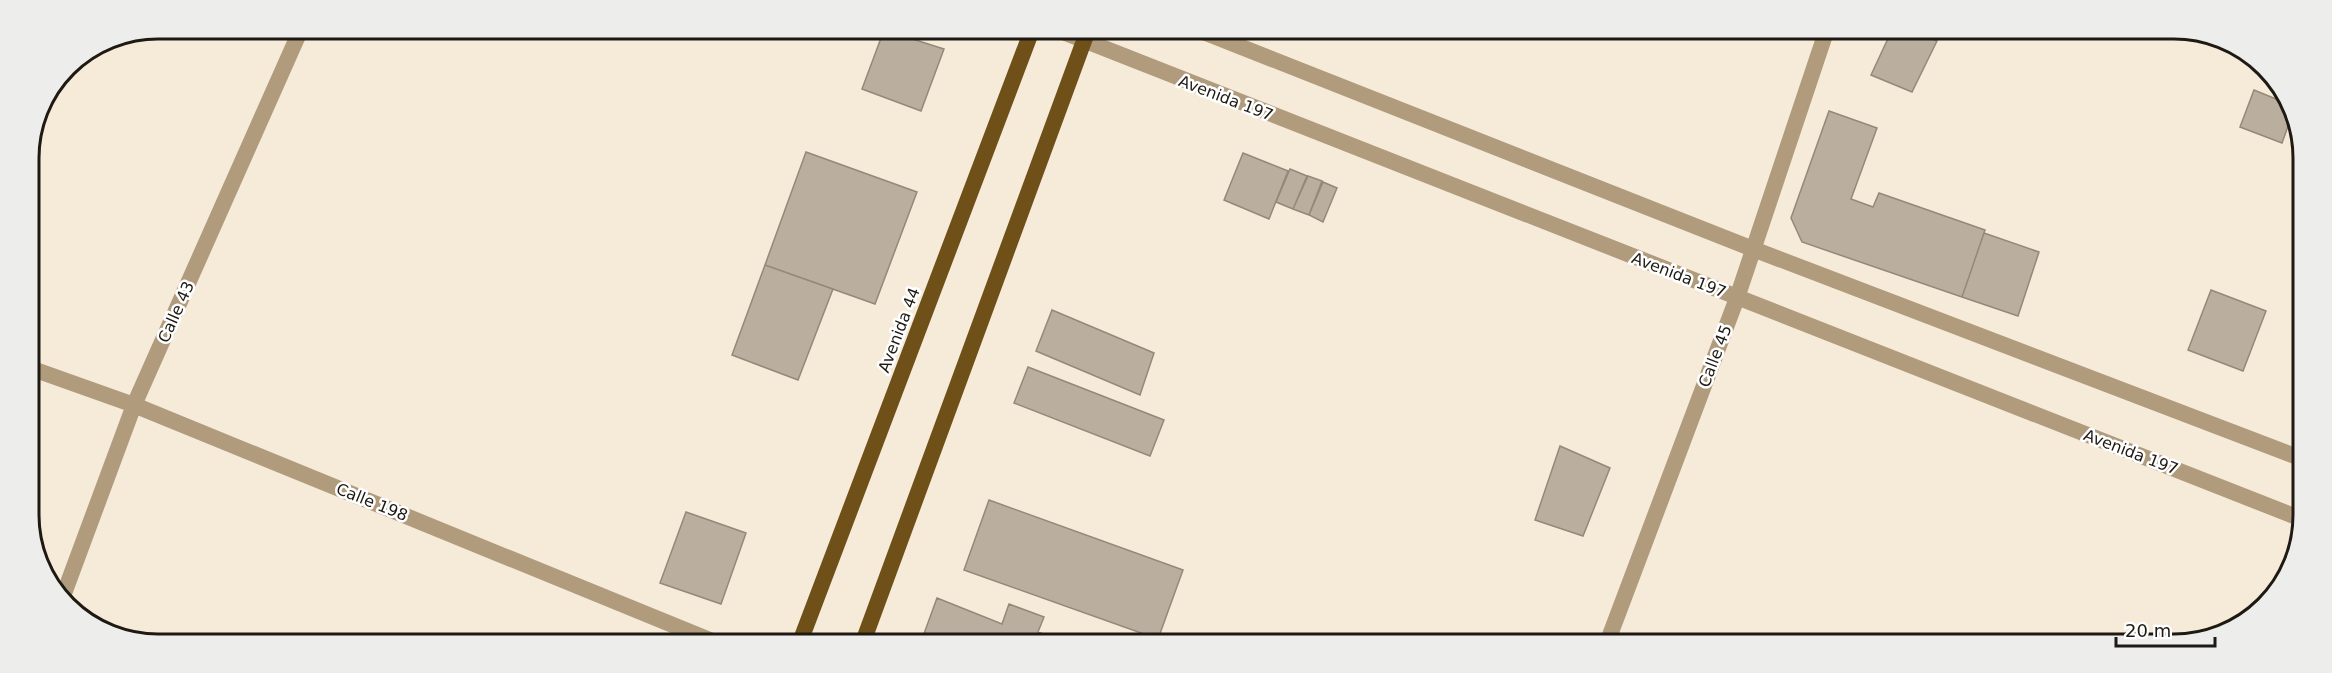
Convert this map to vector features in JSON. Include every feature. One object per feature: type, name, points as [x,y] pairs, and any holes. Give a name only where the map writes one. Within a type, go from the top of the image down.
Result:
[{"type":"highway","name":"Avenida 44","points":[[803,634],[1029,39]]},
{"type":"highway","points":[[866,634],[1085,39]]},
{"type":"street","name":"Calle 43","points":[[66,589],[134,405],[297,39]]},
{"type":"street","name":"Avenida 197","points":[[1091,39],[2293,516]]},
{"type":"street","points":[[1221,39],[1753,249],[2293,455]]},
{"type":"street","name":"Calle 45","points":[[1609,634],[1737,297],[1824,39]]},
{"type":"street","name":"Calle 198","points":[[39,371],[134,405],[695,634]]},
{"type":"building","points":[[881,39],[912,39],[944,49],[921,111],[862,89]]},
{"type":"building","points":[[1888,39],[1937,41],[1912,92],[1871,75]]},
{"type":"building","points":[[2254,90],[2278,100],[2288,125],[2282,143],[2240,127]]},
{"type":"building","points":[[1829,111],[1877,128],[1851,199],[1873,207],[1879,193],[1985,230],[1962,297],[1802,242],[1791,218]]},
{"type":"building","points":[[806,152],[917,192],[875,304],[765,265]]},
{"type":"building","points":[[1243,153],[1288,171],[1269,219],[1224,200]]},
{"type":"building","points":[[1290,169],[1307,176],[1293,209],[1276,202]]},
{"type":"building","points":[[1308,176],[1322,181],[1309,215],[1293,209]]},
{"type":"building","points":[[1323,182],[1337,188],[1323,222],[1309,215]]},
{"type":"building","points":[[1984,233],[2039,252],[2018,316],[1962,297]]},
{"type":"building","points":[[765,265],[833,289],[798,380],[732,355]]},
{"type":"building","points":[[2211,290],[2266,311],[2243,371],[2188,350]]},
{"type":"building","points":[[1052,310],[1154,353],[1140,395],[1036,351]]},
{"type":"building","points":[[1028,367],[1164,420],[1150,456],[1014,403]]},
{"type":"building","points":[[1560,446],[1610,468],[1583,536],[1535,520]]},
{"type":"building","points":[[989,500],[1183,570],[1160,634],[1144,634],[964,570]]},
{"type":"building","points":[[686,512],[746,533],[721,604],[660,583]]},
{"type":"building","points":[[937,598],[1002,624],[1009,604],[1044,617],[1038,632],[1043,634],[924,634]]}]
